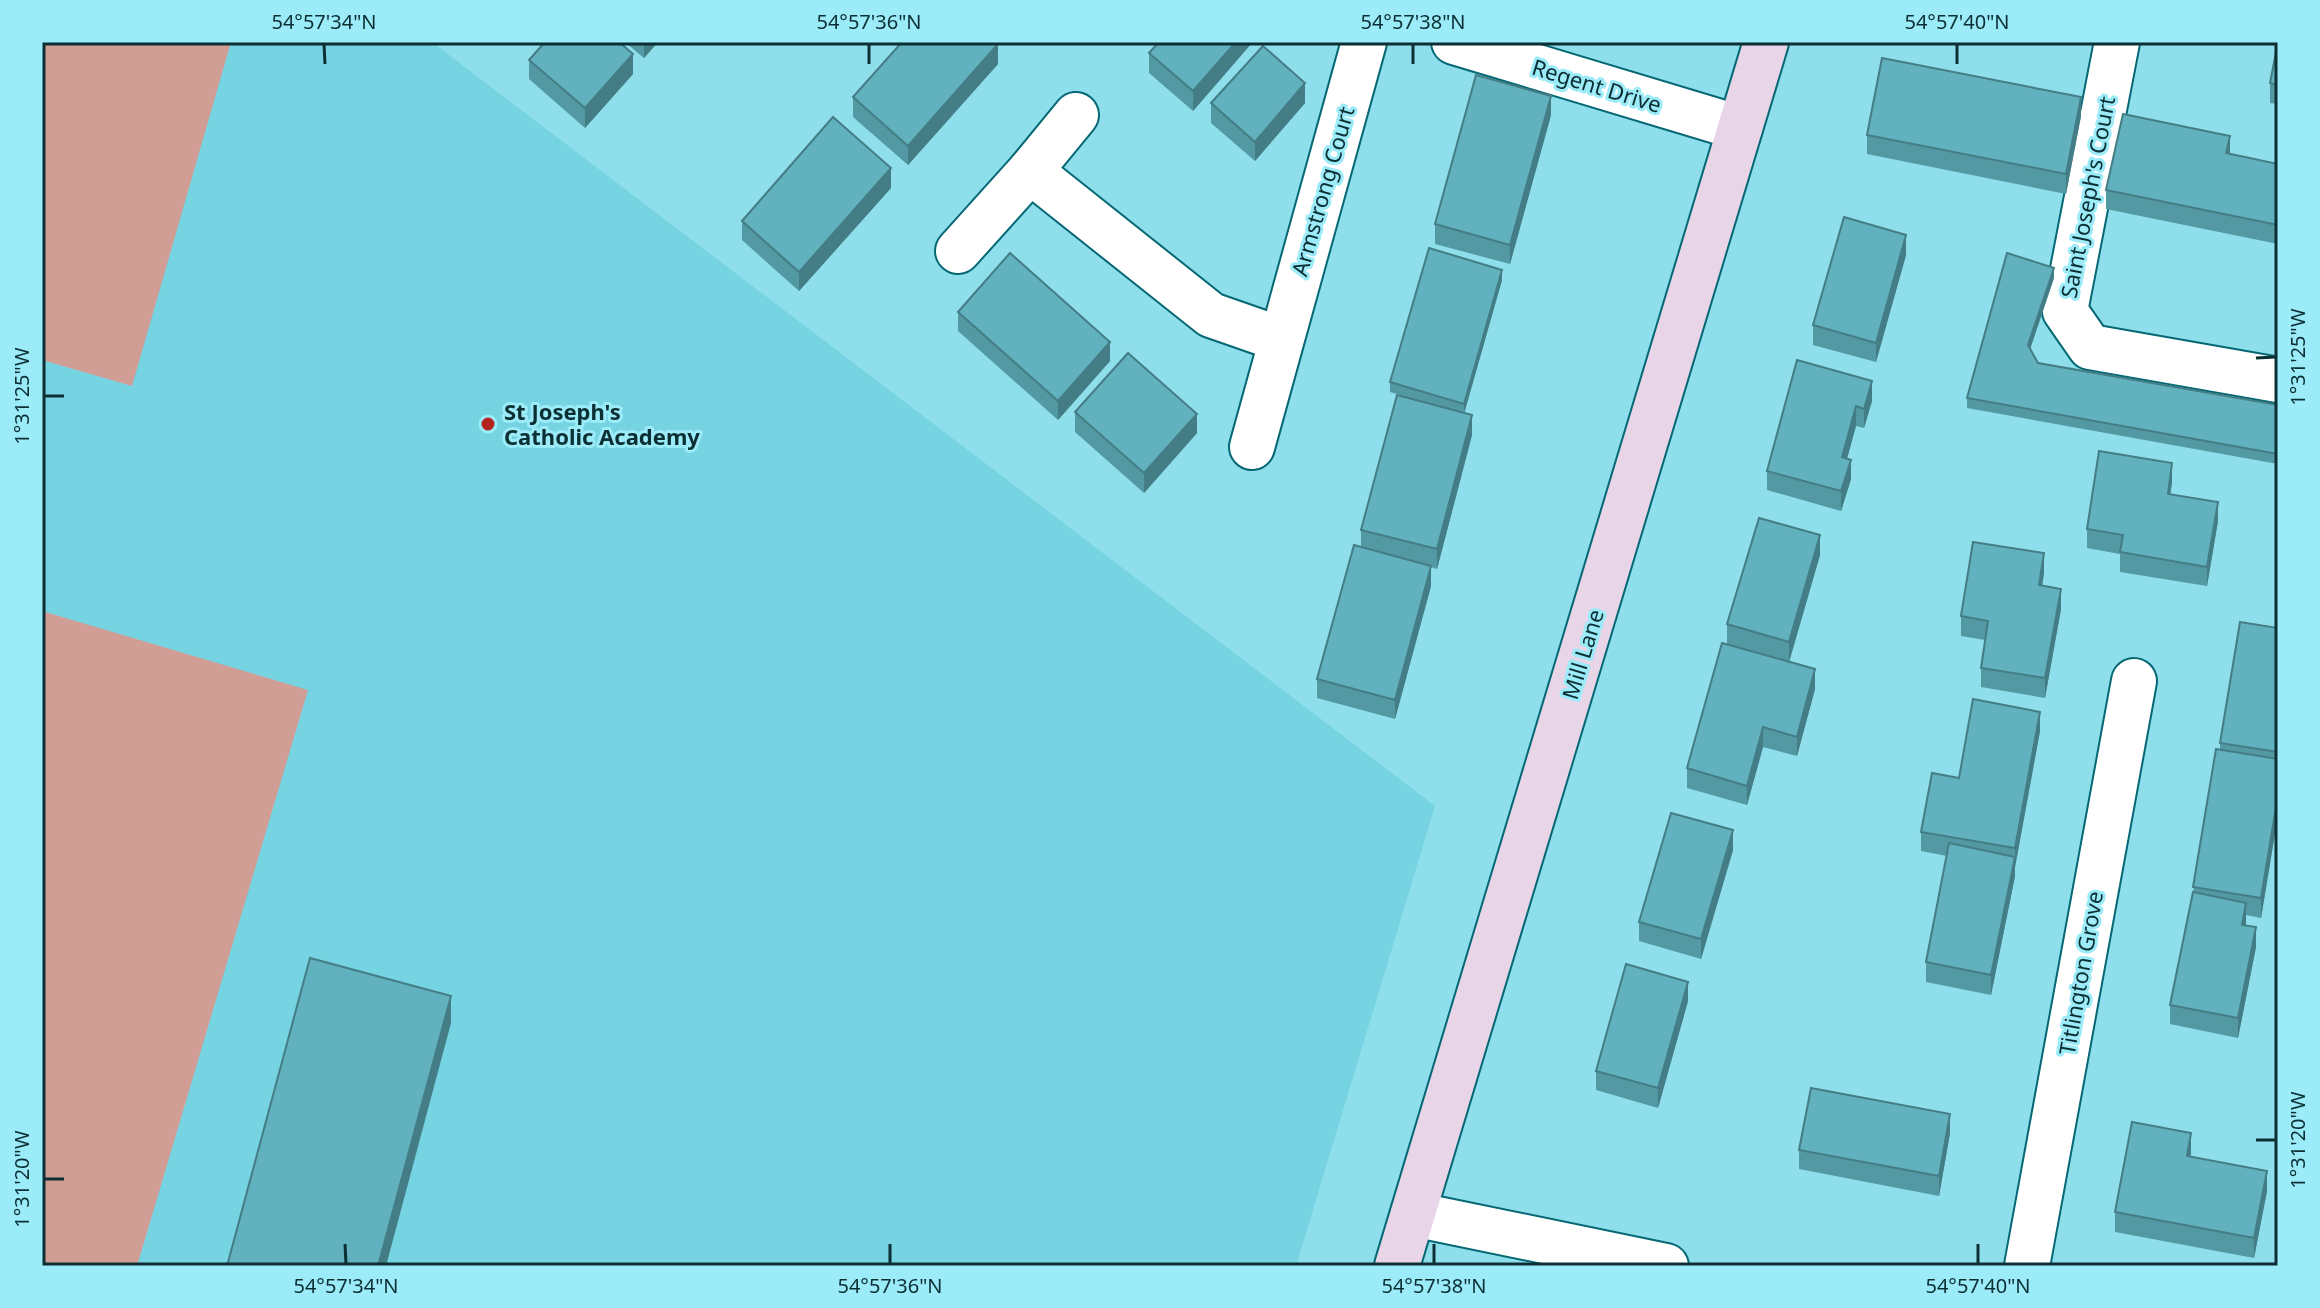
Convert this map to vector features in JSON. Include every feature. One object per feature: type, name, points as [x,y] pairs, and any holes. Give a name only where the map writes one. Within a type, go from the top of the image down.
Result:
[{"type":"main road","name":"Mill Lane","points":[[1397,1266],[1766,42]]},
{"type":"street","name":"Armstrong Court","points":[[1252,447],[1364,42]]},
{"type":"street","name":"Regent Drive","points":[[1454,42],[1740,128]]},
{"type":"street","name":"Saint Joseph's Court","points":[[2117,42],[2065,311],[2090,347],[2278,380]]},
{"type":"street","points":[[958,251],[1076,115]]},
{"type":"street","points":[[1030,171],[1211,315],[1280,339]]},
{"type":"street","name":"Titlington Grove","points":[[2027,1266],[2134,681]]},
{"type":"street","points":[[1413,1214],[1666,1266]]},
{"type":"shaded area","name":"St Joseph's Catholic Academy","points":[[42,42],[432,42],[1435,806],[1296,1266],[42,1266]]},
{"type":"shaded area","points":[[42,42],[231,42],[132,386],[42,360]]},
{"type":"shaded area","points":[[42,611],[308,690],[137,1266],[42,1266]]},
{"type":"building","points":[[545,42],[619,42],[633,54],[585,108],[529,60]]},
{"type":"building","points":[[902,42],[998,44],[908,146],[853,97]]},
{"type":"building","points":[[1159,42],[1236,42],[1193,91],[1149,53]]},
{"type":"building","points":[[2278,42],[2278,85],[2270,83]]},
{"type":"building","points":[[1263,46],[1305,83],[1255,142],[1211,103]]},
{"type":"building","points":[[1882,58],[2081,97],[2066,174],[1867,135]]},
{"type":"building","points":[[1476,75],[1551,96],[1510,245],[1435,224]]},
{"type":"building","points":[[2123,114],[2230,136],[2226,153],[2278,164],[2278,225],[2106,190]]},
{"type":"building","points":[[833,117],[891,168],[799,272],[742,221]]},
{"type":"building","points":[[1844,217],[1906,235],[1876,343],[1813,325]]},
{"type":"building","points":[[1429,248],[1502,270],[1464,404],[1390,382]]},
{"type":"building","points":[[1010,253],[1110,342],[1058,401],[958,312]]},
{"type":"building","points":[[2007,253],[2054,268],[2028,345],[2038,363],[2278,405],[2278,454],[1967,398]]},
{"type":"building","points":[[1128,353],[1197,414],[1144,473],[1075,412]]},
{"type":"building","points":[[1797,360],[1872,381],[1864,409],[1856,406],[1842,457],[1851,460],[1841,491],[1767,471]]},
{"type":"building","points":[[1397,395],[1472,415],[1437,549],[1361,530]]},
{"type":"building","points":[[2099,451],[2172,463],[2168,494],[2218,502],[2207,567],[2120,552],[2123,535],[2087,529]]},
{"type":"building","points":[[1759,518],[1820,535],[1789,642],[1727,624]]},
{"type":"building","points":[[1973,542],[2044,553],[2039,585],[2061,589],[2045,678],[1981,668],[1988,621],[1961,616]]},
{"type":"building","points":[[1354,545],[1431,566],[1395,700],[1317,679]]},
{"type":"building","points":[[2240,622],[2278,628],[2278,752],[2220,743]]},
{"type":"building","points":[[1722,643],[1815,669],[1797,737],[1763,727],[1747,786],[1687,768]]},
{"type":"building","points":[[1973,699],[2040,712],[2015,848],[1921,832],[1932,773],[1959,778]]},
{"type":"building","points":[[2216,749],[2278,759],[2278,795],[2261,898],[2193,887]]},
{"type":"building","points":[[1671,813],[1733,830],[1701,939],[1639,922]]},
{"type":"building","points":[[1949,843],[2015,857],[1991,975],[1926,962]]},
{"type":"building","points":[[2193,892],[2246,903],[2242,925],[2256,927],[2238,1018],[2170,1005]]},
{"type":"building","points":[[310,958],[451,996],[378,1266],[227,1266]]},
{"type":"building","points":[[1626,964],[1688,982],[1658,1088],[1596,1071]]},
{"type":"building","points":[[1811,1088],[1950,1114],[1939,1176],[1799,1150]]},
{"type":"building","points":[[2132,1122],[2191,1133],[2187,1156],[2267,1171],[2254,1238],[2115,1212]]},
{"type":"place","name":"St Joseph's Catholic Academy","points":[[488,424]]}]
